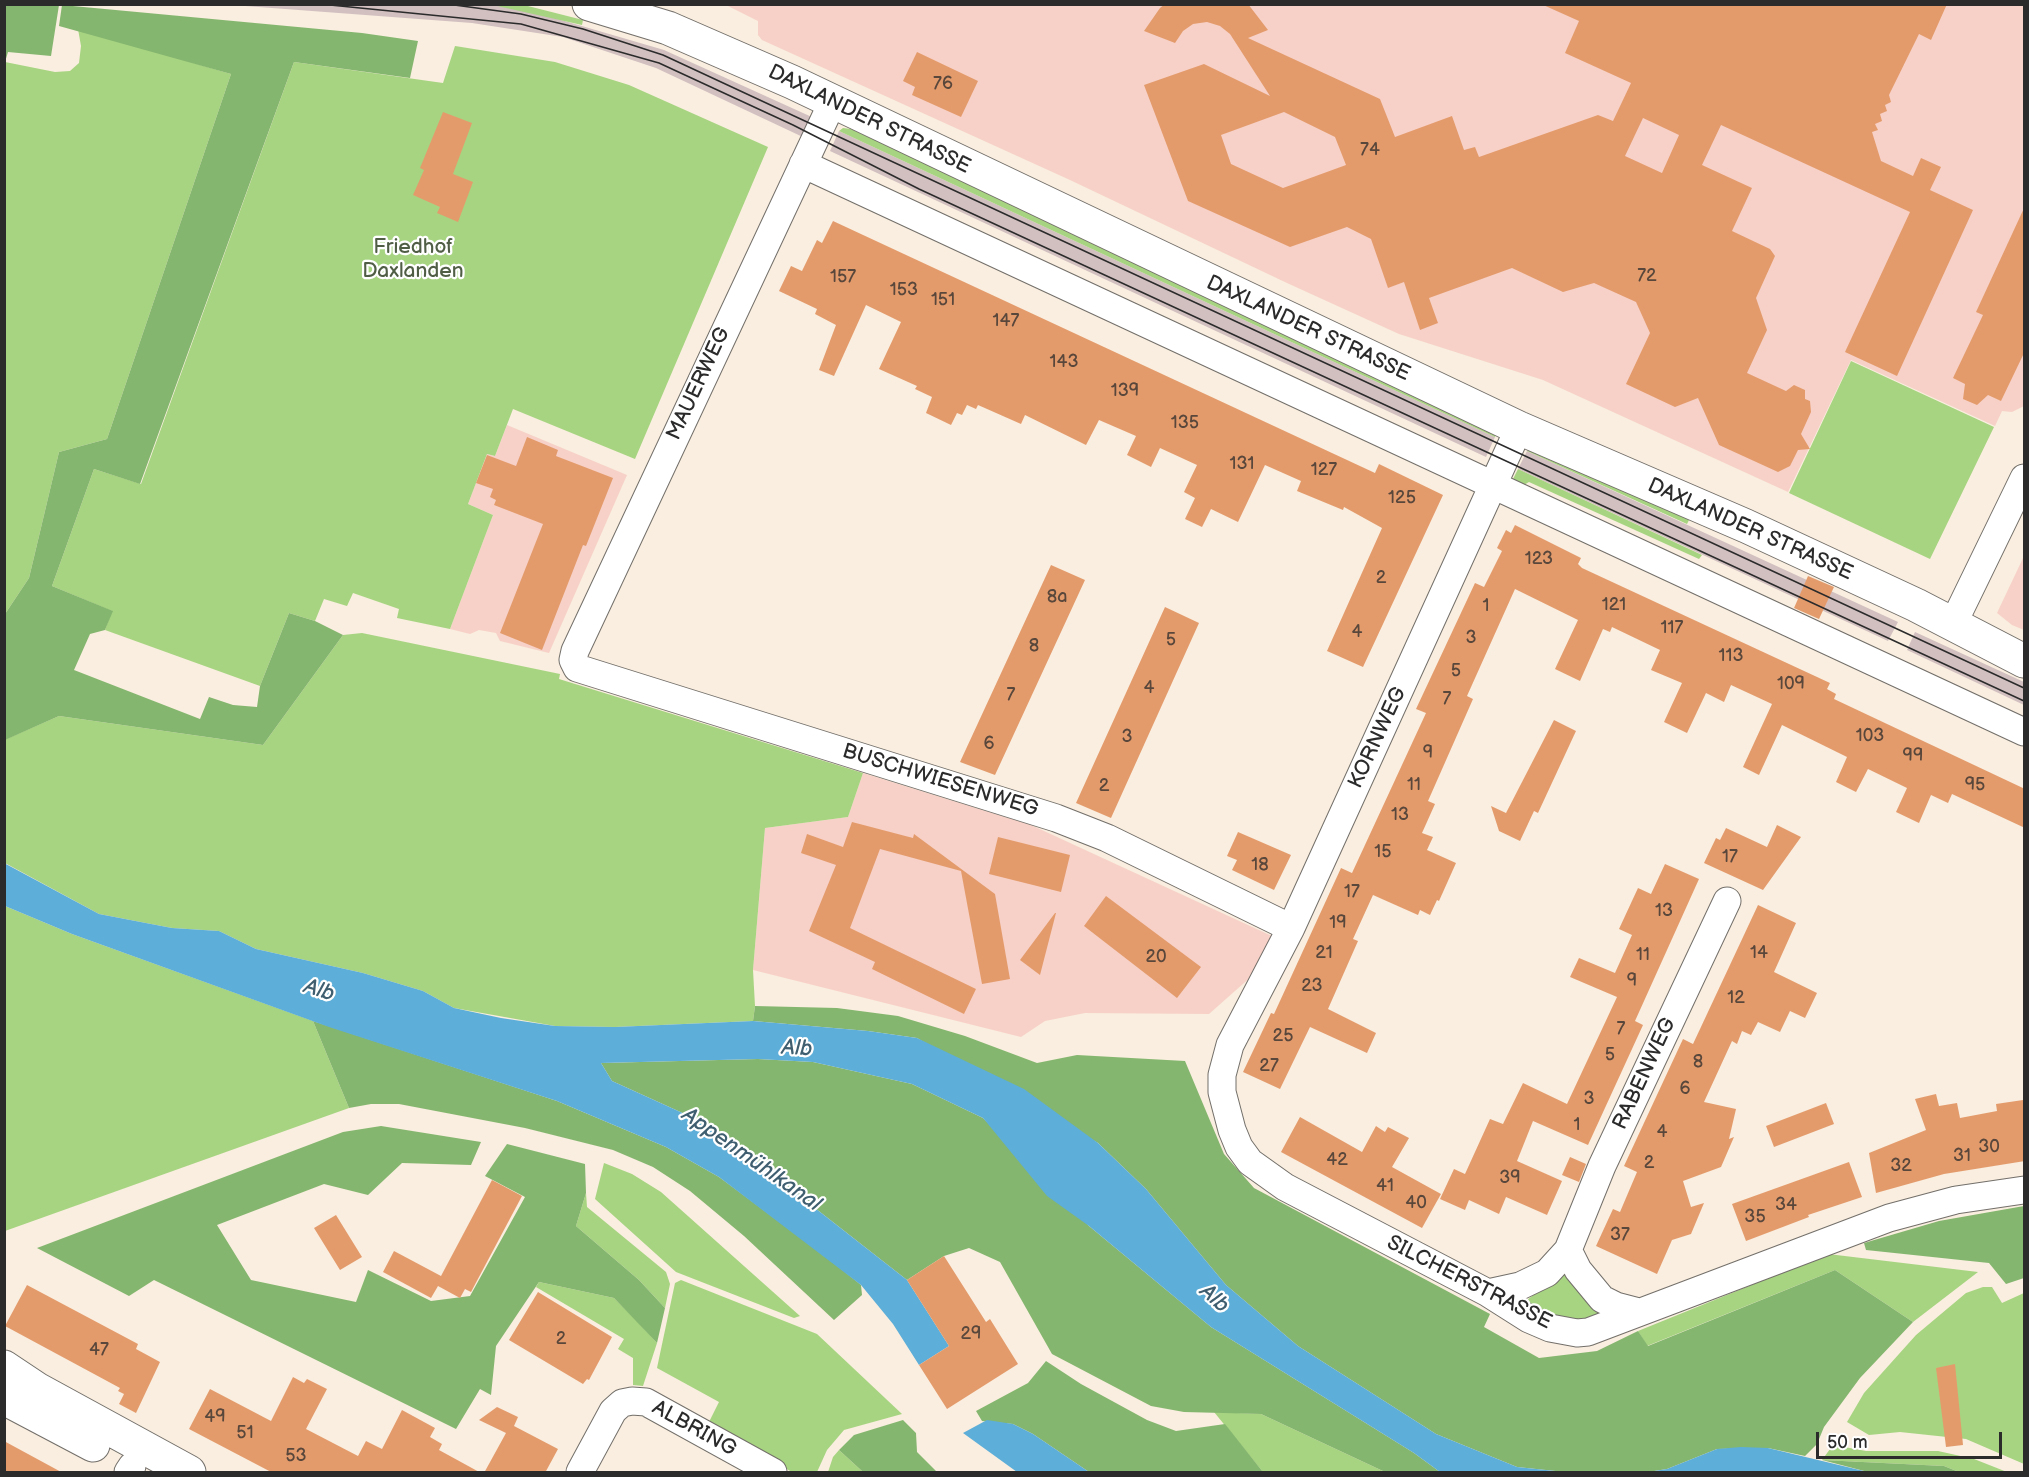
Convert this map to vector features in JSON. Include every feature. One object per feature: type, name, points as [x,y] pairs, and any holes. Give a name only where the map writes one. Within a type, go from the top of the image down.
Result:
[{"type":"street","name":"DAXLANDER STRASSE","points":[[589,4],[668,28],[832,101],[1013,190],[1519,428],[1746,526],[1953,624],[2025,661]]},
{"type":"street","name":"MAUERWEG","points":[[577,668],[573,660],[575,651],[832,101]]},
{"type":"street","points":[[803,164],[2025,732]]},
{"type":"street","name":"KORNWEG","points":[[1230,1045],[1291,928],[1519,428]]},
{"type":"street","points":[[1953,624],[2025,478]]},
{"type":"street","name":"BUSCHWIESENWEG","points":[[577,668],[1056,818],[1107,838],[1291,928]]},
{"type":"street","name":"RABENWEG","points":[[1488,1293],[1520,1286],[1541,1276],[1558,1263],[1568,1250],[1612,1145],[1727,901]]},
{"type":"street","name":"SILCHERSTRASSE","points":[[1230,1045],[1222,1075],[1222,1092],[1232,1130],[1250,1162],[1285,1187],[1488,1293],[1529,1319],[1550,1328],[1577,1333],[1588,1332],[1889,1218],[1956,1200],[2025,1190]]},
{"type":"street","points":[[1568,1250],[1578,1270],[1602,1299],[1616,1306],[1639,1312]]},
{"type":"street","points":[[4,1368],[37,1389],[189,1473]]},
{"type":"street","points":[[4,1398],[135,1470]]},
{"type":"street","name":"ALBRING","points":[[580,1473],[613,1411],[622,1403],[646,1402],[773,1473]]},
{"type":"shaded area","points":[[493,4],[527,10],[664,50],[814,118],[805,138],[656,68],[563,37],[472,23],[232,5]]},
{"type":"shaded area","points":[[726,5],[2024,5],[2024,406],[2012,412],[2002,411],[1995,426],[1851,360],[1788,492],[1543,380],[1399,334],[1287,283],[1070,180],[762,40],[758,35],[758,21]]},
{"type":"shaded area","points":[[839,131],[1495,437],[1486,457],[830,151]]},
{"type":"shaded area","points":[[507,425],[627,475],[549,653],[500,641],[496,633],[479,630],[470,634],[450,629],[493,515],[468,504],[487,454],[495,456]]},
{"type":"shaded area","points":[[1527,451],[1898,622],[1888,641],[1518,469]]},
{"type":"shaded area","points":[[2024,556],[2024,630],[2012,625],[1997,613]]},
{"type":"shaded area","points":[[1915,632],[2024,682],[2024,705],[1907,650]]},
{"type":"shaded area","points":[[863,773],[1031,825],[1274,937],[1253,975],[1209,1014],[1085,1013],[1045,1021],[1021,1037],[753,970],[765,828],[848,817]]},
{"type":"green space","points":[[5,4],[59,5],[51,56],[8,52],[5,62]]},
{"type":"green space","points":[[520,4],[583,20],[582,25],[493,5]]},
{"type":"green space","points":[[62,5],[362,33],[418,41],[410,78],[294,62],[140,484],[94,469],[52,586],[113,611],[105,630],[90,634],[74,670],[200,719],[209,697],[233,705],[257,707],[260,686],[289,613],[315,621],[343,635],[263,745],[59,716],[5,740],[5,614],[29,578],[59,452],[107,439],[231,74],[59,26]]},
{"type":"green space","points":[[78,29],[231,74],[107,439],[59,452],[29,578],[5,614],[5,62],[55,72],[70,71],[79,63],[81,46]]},
{"type":"green space","name":"Friedhof Daxlanden","points":[[455,46],[555,62],[629,85],[768,147],[635,459],[513,409],[495,456],[487,454],[468,504],[493,515],[450,629],[397,618],[399,609],[353,593],[347,606],[324,599],[315,621],[289,613],[260,686],[105,630],[112,611],[52,586],[94,469],[141,484],[294,62],[443,83]]},
{"type":"green space","points":[[843,128],[851,129],[981,189],[1496,434],[1495,437],[839,131]]},
{"type":"green space","points":[[1851,361],[1994,427],[1930,559],[1789,493]]},
{"type":"green space","points":[[1530,448],[1690,518],[1687,524],[1527,451]]},
{"type":"green space","points":[[1518,469],[1702,555],[1699,559],[1529,482],[1522,486],[1512,481]]},
{"type":"green space","points":[[362,633],[560,674],[559,679],[863,773],[848,817],[765,828],[753,970],[755,1006],[753,1021],[615,1027],[555,1026],[454,1008],[423,991],[363,973],[256,949],[219,931],[172,928],[99,914],[5,863],[4,740],[59,716],[263,745],[343,635]]},
{"type":"green space","points":[[5,906],[72,934],[313,1021],[349,1108],[5,1231]]},
{"type":"green space","points":[[755,1006],[837,1008],[898,1016],[965,1036],[1037,1063],[1077,1055],[1185,1061],[1224,1154],[1254,1188],[1490,1314],[1484,1327],[1539,1358],[1597,1351],[1638,1331],[1648,1346],[1835,1270],[1913,1322],[1860,1378],[1824,1427],[1817,1444],[1805,1456],[1768,1448],[1717,1449],[1667,1469],[1648,1472],[1565,1472],[1517,1467],[1436,1434],[1298,1346],[1226,1285],[1146,1189],[1098,1143],[917,1038],[868,1031],[753,1021]]},
{"type":"green space","points":[[313,1021],[557,1101],[666,1147],[719,1177],[824,1255],[861,1285],[862,1295],[834,1320],[744,1236],[690,1191],[653,1167],[613,1150],[525,1128],[399,1104],[371,1104],[349,1108]]},
{"type":"green space","points":[[758,1059],[813,1062],[912,1084],[983,1118],[1089,1226],[1211,1327],[1414,1453],[1440,1472],[1385,1472],[1261,1414],[1184,1412],[1151,1406],[1052,1354],[1000,1262],[969,1248],[944,1256],[907,1280],[728,1140],[687,1115],[612,1081],[601,1063]]},
{"type":"green space","points":[[381,1126],[481,1142],[471,1165],[402,1163],[368,1195],[324,1184],[217,1225],[251,1280],[356,1302],[368,1270],[431,1301],[470,1296],[525,1197],[485,1176],[507,1144],[585,1164],[586,1193],[576,1226],[639,1280],[665,1308],[657,1343],[614,1298],[539,1282],[496,1346],[491,1395],[480,1389],[456,1429],[154,1280],[129,1296],[37,1248],[343,1132]]},
{"type":"green space","points":[[604,1163],[632,1174],[661,1192],[800,1316],[794,1318],[676,1272],[595,1199]]},
{"type":"green space","points":[[586,1193],[587,1207],[666,1272],[670,1284],[665,1308],[639,1280],[576,1226]]},
{"type":"green space","points":[[2024,1206],[2024,1278],[2006,1284],[1989,1263],[1866,1250],[1864,1243],[1939,1221]]},
{"type":"green space","points":[[1828,1254],[1978,1272],[1913,1322],[1835,1270],[1647,1346],[1638,1331]]},
{"type":"green space","points":[[1569,1268],[1601,1317],[1557,1322],[1519,1306]]},
{"type":"green space","points":[[681,1280],[817,1334],[902,1414],[844,1430],[827,1450],[817,1472],[792,1472],[708,1424],[719,1402],[657,1368],[675,1283]]},
{"type":"green space","points":[[539,1282],[614,1298],[637,1321],[657,1343],[643,1386],[633,1385],[633,1358],[618,1349],[624,1339],[536,1287]]},
{"type":"green space","points":[[1983,1287],[1992,1287],[2002,1303],[2024,1293],[2024,1464],[1966,1439],[1900,1432],[1869,1435],[1847,1422],[1864,1393],[1916,1335],[1966,1293]]},
{"type":"green space","points":[[1046,1361],[1081,1384],[1147,1420],[1176,1431],[1225,1424],[1263,1472],[1089,1472],[1033,1434],[1013,1424],[982,1421],[976,1411],[1028,1383]]},
{"type":"green space","points":[[1214,1412],[1261,1414],[1385,1472],[1263,1472]]},
{"type":"green space","points":[[903,1420],[916,1433],[917,1452],[937,1472],[863,1472],[839,1450],[854,1435]]},
{"type":"green space","points":[[1833,1445],[1866,1451],[1938,1451],[1974,1459],[2007,1472],[1959,1472],[1944,1466],[1822,1460]]},
{"type":"green space","points":[[839,1450],[863,1472],[828,1472],[833,1457]]},
{"type":"green space","points":[[1822,1460],[1944,1466],[1959,1472],[1868,1472]]},
{"type":"water","points":[[4,863],[99,914],[172,928],[219,931],[256,949],[363,973],[423,991],[454,1008],[501,1018],[555,1026],[615,1027],[753,1021],[868,1031],[917,1038],[1024,1089],[1098,1143],[1146,1189],[1226,1285],[1298,1346],[1436,1434],[1517,1467],[1565,1472],[1440,1472],[1414,1453],[1211,1327],[1089,1226],[1047,1196],[983,1118],[912,1084],[813,1062],[758,1059],[601,1063],[612,1081],[687,1115],[728,1140],[907,1280],[949,1346],[919,1365],[893,1324],[861,1285],[719,1177],[666,1147],[557,1101],[329,1027],[72,934],[5,906]]},
{"type":"water","points":[[987,1420],[1013,1424],[1033,1434],[1089,1472],[1017,1472],[963,1433]]},
{"type":"water","points":[[1768,1448],[1868,1472],[1648,1472],[1667,1469],[1717,1449]]},
{"type":"building","points":[[1165,4],[1248,4],[1268,30],[1248,38],[1380,99],[1395,137],[1452,116],[1464,150],[1475,147],[1479,157],[1598,115],[1613,121],[1631,83],[1565,53],[1579,21],[1541,4],[1947,4],[1931,40],[1919,34],[1889,95],[1891,102],[1885,105],[1887,111],[1880,114],[1882,121],[1875,124],[1878,130],[1872,132],[1881,161],[1913,176],[1921,158],[1941,167],[1930,190],[1973,210],[1897,376],[1845,352],[1910,212],[1721,125],[1702,165],[1752,188],[1732,231],[1770,249],[1775,256],[1756,298],[1767,330],[1747,373],[1786,391],[1794,385],[1805,390],[1805,399],[1810,401],[1811,412],[1801,434],[1810,449],[1798,450],[1790,466],[1778,472],[1719,445],[1698,398],[1675,407],[1626,384],[1650,333],[1636,302],[1594,283],[1563,292],[1512,268],[1429,298],[1438,323],[1420,330],[1404,282],[1388,288],[1371,239],[1347,227],[1290,247],[1188,201],[1144,85],[1204,64],[1270,96],[1230,34],[1220,26],[1207,22],[1193,24],[1183,31],[1175,43],[1144,31]],"holes":[[[1284,112],[1335,137],[1346,165],[1283,188],[1231,164],[1221,135]],[[1643,118],[1679,135],[1662,173],[1625,156]]]},
{"type":"building","points":[[917,52],[978,81],[961,117],[912,95],[915,87],[903,81]]},
{"type":"building","points":[[443,112],[472,123],[453,174],[473,182],[458,222],[437,213],[440,207],[413,195],[424,170],[420,168]]},
{"type":"building","points":[[2025,206],[2025,351],[2001,401],[1988,395],[1977,405],[1963,399],[1965,384],[1953,378],[1983,315],[1976,312]]},
{"type":"building","points":[[833,221],[1375,473],[1379,464],[1443,495],[1363,667],[1327,651],[1382,528],[1344,507],[1343,510],[1297,491],[1301,481],[1265,465],[1238,522],[1211,509],[1202,527],[1185,519],[1195,498],[1184,492],[1197,465],[1160,448],[1151,467],[1127,455],[1136,436],[1099,420],[1086,445],[1025,415],[1021,424],[978,405],[976,409],[967,405],[962,415],[957,413],[951,425],[926,413],[932,397],[915,389],[917,386],[879,369],[901,322],[866,305],[834,376],[819,370],[836,325],[815,314],[817,309],[779,291],[791,266],[802,271],[817,240],[822,243]]},
{"type":"building","points":[[527,437],[558,450],[556,456],[613,478],[586,546],[583,545],[542,650],[500,633],[543,524],[494,505],[496,500],[490,497],[493,489],[476,483],[487,455],[516,466]]},
{"type":"building","points":[[1515,525],[1581,558],[1578,564],[1582,568],[1830,683],[1827,689],[1836,694],[1834,699],[2025,789],[2025,828],[1952,794],[1948,803],[1931,795],[1919,823],[1896,812],[1907,788],[1868,769],[1856,792],[1836,782],[1847,757],[1782,725],[1759,775],[1743,767],[1772,704],[1731,685],[1724,702],[1706,693],[1687,733],[1664,722],[1682,683],[1651,670],[1660,650],[1612,627],[1610,632],[1603,629],[1580,681],[1555,669],[1578,620],[1515,589],[1467,696],[1473,699],[1428,801],[1435,804],[1422,833],[1433,837],[1427,850],[1456,863],[1439,901],[1437,900],[1430,915],[1420,910],[1418,915],[1373,895],[1353,939],[1358,941],[1328,1009],[1376,1033],[1367,1053],[1310,1027],[1280,1089],[1243,1072],[1271,1013],[1274,1014],[1341,868],[1352,873],[1426,713],[1416,709],[1475,583],[1484,587],[1502,551],[1497,548],[1506,530],[1511,533]]},
{"type":"building","points":[[1051,565],[1085,580],[995,775],[960,762]]},
{"type":"building","points":[[1808,576],[1834,587],[1819,619],[1794,608]]},
{"type":"building","points":[[1165,607],[1199,623],[1111,818],[1076,803]]},
{"type":"building","points":[[1554,720],[1576,731],[1538,813],[1534,811],[1520,841],[1499,831],[1491,806],[1506,813]]},
{"type":"building","points":[[852,822],[913,838],[914,834],[995,894],[1010,979],[982,984],[961,871],[880,849],[850,928],[976,989],[964,1014],[872,969],[875,962],[809,931],[836,865],[801,853],[807,834],[843,847]]},
{"type":"building","points":[[1777,825],[1801,837],[1763,890],[1704,863],[1716,838],[1720,840],[1726,828],[1767,847]]},
{"type":"building","points":[[1238,832],[1291,855],[1274,890],[1232,870],[1237,860],[1227,856]]},
{"type":"building","points":[[998,837],[1070,855],[1061,892],[989,874]]},
{"type":"building","points":[[1665,864],[1699,879],[1635,1021],[1643,1025],[1588,1145],[1533,1121],[1517,1161],[1562,1181],[1547,1215],[1506,1197],[1499,1214],[1469,1200],[1465,1210],[1440,1199],[1454,1169],[1465,1174],[1490,1119],[1503,1124],[1523,1083],[1567,1104],[1617,997],[1570,977],[1579,958],[1615,973],[1632,935],[1619,929],[1638,888],[1651,894]]},
{"type":"building","points":[[1106,896],[1201,967],[1177,998],[1084,926]]},
{"type":"building","points":[[1758,905],[1796,923],[1774,972],[1817,993],[1805,1018],[1790,1011],[1780,1032],[1758,1022],[1751,1035],[1742,1031],[1737,1044],[1732,1041],[1704,1102],[1736,1109],[1729,1139],[1734,1137],[1721,1167],[1683,1181],[1691,1207],[1704,1203],[1691,1234],[1672,1240],[1657,1274],[1596,1246],[1613,1209],[1620,1212],[1637,1172],[1624,1166],[1683,1039],[1693,1044]]},
{"type":"building","points":[[1056,913],[1040,975],[1020,960]]},
{"type":"building","points":[[1936,1094],[1939,1106],[1957,1103],[1960,1118],[1997,1111],[1996,1104],[2023,1100],[2025,1161],[1944,1174],[1876,1193],[1869,1153],[1926,1130],[1915,1099]]},
{"type":"building","points":[[1826,1103],[1834,1124],[1774,1147],[1766,1126]]},
{"type":"building","points":[[1300,1117],[1362,1152],[1376,1126],[1385,1132],[1388,1127],[1409,1138],[1392,1167],[1441,1194],[1422,1228],[1281,1152]]},
{"type":"building","points":[[1570,1157],[1586,1164],[1579,1182],[1562,1175]]},
{"type":"building","points":[[1849,1162],[1862,1197],[1808,1215],[1809,1217],[1746,1241],[1732,1204]]},
{"type":"building","points":[[492,1180],[522,1196],[471,1292],[465,1289],[460,1298],[438,1286],[431,1298],[383,1272],[394,1251],[441,1276]]},
{"type":"building","points":[[336,1215],[362,1257],[340,1270],[314,1228]]},
{"type":"building","points":[[944,1256],[986,1322],[990,1319],[1018,1364],[947,1409],[919,1365],[949,1346],[907,1280]]},
{"type":"building","points":[[27,1285],[138,1344],[136,1349],[160,1362],[136,1413],[119,1404],[124,1394],[118,1391],[120,1388],[5,1326]]},
{"type":"building","points":[[538,1292],[612,1337],[589,1380],[587,1379],[583,1384],[509,1340]]},
{"type":"building","points":[[1955,1364],[1963,1445],[1946,1447],[1936,1368]]},
{"type":"building","points":[[293,1377],[304,1383],[307,1379],[327,1389],[306,1429],[358,1456],[366,1441],[382,1449],[402,1410],[435,1428],[430,1437],[442,1444],[439,1450],[481,1473],[273,1473],[189,1429],[210,1389],[271,1421]]},
{"type":"building","points":[[497,1407],[518,1417],[514,1426],[558,1449],[545,1473],[484,1473],[506,1433],[479,1420]]},
{"type":"building","points":[[4,1441],[63,1473],[4,1473]]},
{"type":"tram line","points":[[320,4],[521,24],[659,63],[793,125],[919,189],[2024,701]]},
{"type":"tram line","points":[[447,4],[521,14],[583,29],[663,55],[2024,688]]},
{"type":"water label","name":"Alb","points":[[319,991]]},
{"type":"water label","name":"Alb","points":[[797,1049]]},
{"type":"water label","name":"Appenmühlkanal","points":[[751,1160]]},
{"type":"water label","name":"Alb","points":[[1214,1299]]}]
